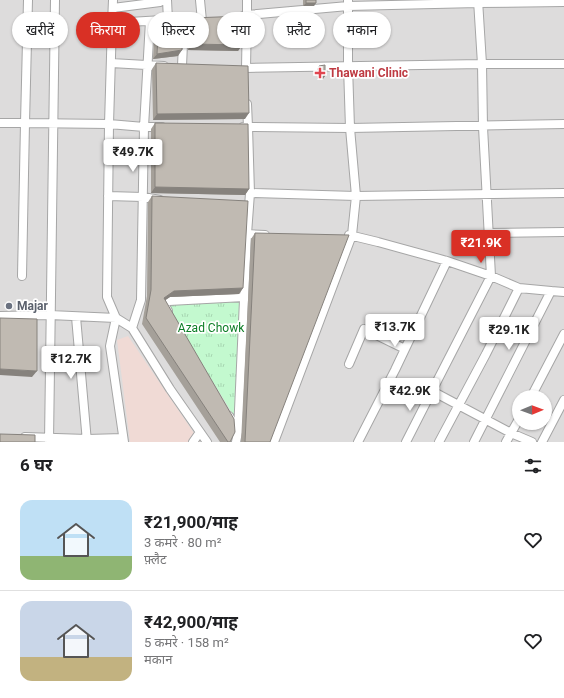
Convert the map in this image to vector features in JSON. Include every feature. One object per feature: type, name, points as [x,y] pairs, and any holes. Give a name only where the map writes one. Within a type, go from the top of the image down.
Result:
[{"type":"street","points":[[22,276],[28,0]]},
{"type":"street","points":[[49,440],[55,0]]},
{"type":"street","points":[[113,4],[160,2],[163,0]]},
{"type":"street","points":[[167,0],[168,12]]},
{"type":"street","points":[[200,0],[203,12]]},
{"type":"street","points":[[247,0],[247,12]]},
{"type":"street","points":[[265,13],[348,3],[478,1],[564,2]]},
{"type":"street","points":[[406,442],[492,276],[483,127],[482,64],[478,1]]},
{"type":"street","points":[[274,442],[299,366],[324,301],[352,235],[356,196],[350,128],[348,3]]},
{"type":"street","points":[[14,436],[49,440],[123,440],[110,346],[116,318],[107,297],[111,48]]},
{"type":"street","points":[[132,328],[141,300],[146,258],[142,197],[149,48]]},
{"type":"street","points":[[111,63],[186,66],[185,48]]},
{"type":"street","points":[[245,48],[244,71],[348,66],[564,64]]},
{"type":"street","points":[[236,442],[246,341],[248,272],[245,203],[250,193],[247,98]]},
{"type":"street","points":[[0,123],[109,124],[144,127],[168,127]]},
{"type":"street","points":[[232,127],[483,127],[564,124]]},
{"type":"street","points":[[250,193],[356,196],[564,192]]},
{"type":"street","points":[[108,196],[142,197],[170,201]]},
{"type":"street","points":[[489,233],[564,232]]},
{"type":"street","points":[[246,234],[277,235]]},
{"type":"street","points":[[337,235],[352,235],[446,261],[492,276],[519,288],[564,292]]},
{"type":"street","points":[[358,442],[405,349],[446,261]]},
{"type":"street","points":[[439,442],[519,288]]},
{"type":"street","points":[[474,442],[551,290]]},
{"type":"street","points":[[171,317],[164,304],[170,301],[246,302]]},
{"type":"street","points":[[0,316],[50,315],[116,318],[132,328],[207,442]]},
{"type":"street","points":[[76,317],[87,440]]},
{"type":"street","points":[[349,364],[364,329],[405,349]]},
{"type":"street","points":[[535,390],[564,334]]},
{"type":"street","points":[[432,391],[511,433],[532,442]]},
{"type":"street","points":[[542,442],[564,400]]},
{"type":"street","points":[[224,408],[238,432]]},
{"type":"street","points":[[506,442],[513,430]]},
{"type":"street","points":[[193,442],[200,432]]},
{"type":"shaded area","points":[[0,0],[564,0],[564,442],[0,442]]},
{"type":"shaded area","points":[[128,336],[200,442],[130,442],[117,340]]},
{"type":"green space","name":"Azad Chowk","points":[[240,299],[235,418],[166,305]]},
{"type":"building","points":[[306,0],[316,0],[316,3],[306,3]]},
{"type":"building","points":[[209,17],[217,17],[217,44],[209,44]]},
{"type":"building","points":[[157,48],[182,48],[182,50],[157,54]]},
{"type":"building","points":[[156,63],[248,66],[249,113],[157,114]]},
{"type":"building","points":[[325,65],[325,76],[319,76],[319,66]]},
{"type":"building","points":[[155,123],[248,124],[249,189],[155,187]]},
{"type":"building","points":[[152,196],[248,201],[243,288],[174,291],[164,298],[234,419],[235,432],[230,442],[228,442],[146,318],[151,290]]},
{"type":"building","points":[[255,233],[349,235],[270,442],[245,442]]},
{"type":"building","points":[[0,318],[37,319],[37,371],[0,369]]},
{"type":"building","points":[[0,434],[35,435],[35,442],[0,442]]},
{"type":"place","name":"Thawani Clinic","points":[[320,73]]},
{"type":"place","name":"Majar","points":[[9,306]]}]
